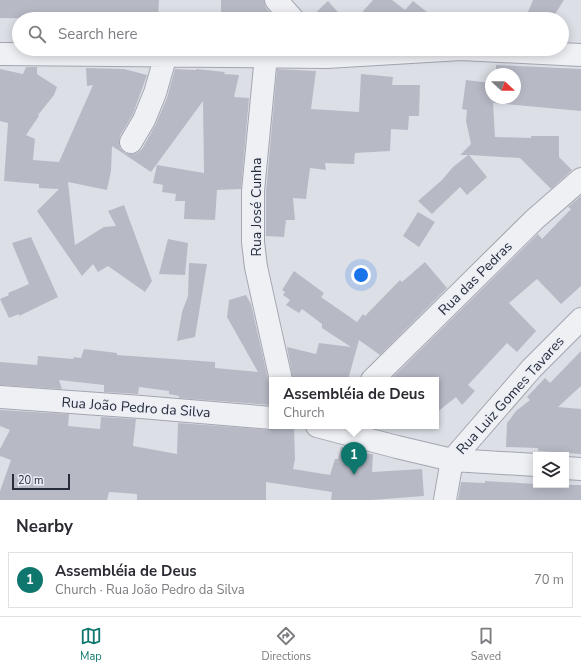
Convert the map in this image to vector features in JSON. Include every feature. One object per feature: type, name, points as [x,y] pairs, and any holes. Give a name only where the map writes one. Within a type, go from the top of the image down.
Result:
[{"type":"street","points":[[276,0],[287,12]]},
{"type":"street","points":[[0,54],[12,54]]},
{"type":"street","points":[[569,54],[581,55]]},
{"type":"street","points":[[131,142],[144,120],[155,93],[166,56]]},
{"type":"street","name":"Rua José Cunha","points":[[266,56],[253,191],[253,242],[256,267],[280,377]]},
{"type":"street","name":"Rua das Pedras","points":[[375,377],[535,219],[581,179]]},
{"type":"street","name":"Rua Luiz Gomes Tavares","points":[[445,500],[452,460],[532,368],[581,319]]},
{"type":"street","name":"Rua João Pedro da Silva","points":[[0,397],[269,418]]},
{"type":"street","points":[[330,429],[452,460],[533,466]]},
{"type":"street","points":[[569,468],[581,469]]},
{"type":"building","points":[[0,0],[159,0],[158,12],[12,12],[12,18],[0,18]]},
{"type":"building","points":[[221,0],[264,0],[266,8],[270,12],[221,12]]},
{"type":"building","points":[[373,0],[392,0],[405,10],[413,1],[427,12],[362,12]]},
{"type":"building","points":[[533,0],[564,0],[556,12],[528,12]]},
{"type":"building","points":[[328,1],[338,12],[316,12]]},
{"type":"building","points":[[496,65],[581,69],[581,111],[504,104],[521,104],[521,68],[496,68]]},
{"type":"building","points":[[26,67],[37,67],[37,74],[57,87],[54,95],[38,115],[39,116],[26,135],[35,139],[33,160],[59,162],[93,85],[87,86],[86,68],[124,69],[147,75],[133,114],[120,136],[120,148],[125,153],[130,154],[137,153],[142,149],[155,126],[167,98],[175,69],[196,69],[239,75],[234,97],[249,98],[241,189],[217,190],[215,220],[184,219],[185,201],[175,201],[176,194],[162,192],[163,185],[153,183],[157,165],[204,173],[203,101],[151,172],[112,146],[111,171],[107,190],[68,182],[75,245],[104,227],[116,226],[108,211],[124,205],[152,281],[145,292],[108,266],[98,272],[93,264],[82,276],[37,211],[59,189],[39,188],[39,184],[4,181],[8,123],[0,121],[0,69],[23,74]]},
{"type":"building","points":[[277,69],[316,71],[311,109],[359,112],[361,74],[393,77],[392,85],[420,85],[419,116],[409,116],[408,130],[391,129],[390,151],[355,153],[354,164],[325,163],[326,170],[310,168],[306,199],[293,198],[295,220],[286,220],[284,237],[266,236],[266,192]]},
{"type":"building","points":[[466,80],[485,82],[485,104],[493,104],[495,137],[531,138],[531,136],[559,136],[559,157],[572,170],[551,189],[520,158],[469,155],[487,177],[467,195],[460,187],[432,214],[418,201],[442,180],[453,167],[468,155],[460,155],[471,144],[466,121],[467,110],[462,109]]},
{"type":"building","points":[[581,196],[581,286],[561,304],[537,279],[509,303],[536,331],[517,352],[507,343],[468,385],[475,391],[462,405],[456,397],[439,411],[439,377],[393,377],[538,234],[542,239],[571,209],[568,207]]},
{"type":"building","points":[[418,212],[435,222],[419,247],[403,236]]},
{"type":"building","points":[[31,237],[58,297],[19,316],[19,314],[9,318],[0,299],[9,295],[8,293],[29,284],[12,243]]},
{"type":"building","points":[[168,239],[188,243],[185,275],[159,274]]},
{"type":"building","points":[[425,262],[447,288],[380,355],[359,340],[349,377],[292,377],[287,347],[316,354],[319,343],[351,347],[322,328],[322,324],[302,309],[299,313],[286,305],[290,300],[283,295],[285,292],[282,290],[294,271],[324,293],[321,297],[357,322],[363,314],[365,316],[400,280],[402,282]]},
{"type":"building","points":[[189,263],[207,264],[195,337],[177,341],[182,312],[188,296]]},
{"type":"building","points":[[246,295],[251,304],[269,383],[269,405],[179,398],[179,396],[169,394],[169,391],[139,387],[138,394],[104,392],[104,385],[59,380],[62,389],[0,385],[0,362],[37,365],[38,356],[73,359],[74,357],[81,358],[84,349],[117,353],[117,355],[215,362],[215,368],[258,372],[227,317],[229,300]]},
{"type":"building","points":[[581,351],[581,386],[558,407],[581,409],[581,454],[538,451],[538,448],[506,447],[507,423],[516,411],[530,400],[527,397],[545,378],[550,383]]},
{"type":"building","points":[[0,410],[69,414],[68,426],[100,429],[101,417],[136,419],[133,446],[177,454],[178,423],[271,430],[294,429],[295,459],[293,469],[330,475],[335,459],[338,459],[341,447],[358,451],[359,453],[373,454],[372,472],[422,469],[424,496],[372,500],[331,500],[332,492],[266,482],[266,500],[137,500],[137,494],[109,492],[107,500],[0,500],[0,491],[11,460],[0,456],[0,449],[10,430],[0,426]]},
{"type":"building","points":[[485,481],[533,484],[533,488],[569,488],[569,485],[581,485],[581,500],[458,500],[461,482],[485,483]]},
{"type":"place","name":"Assembléia de Deus","points":[[354,475]]}]
